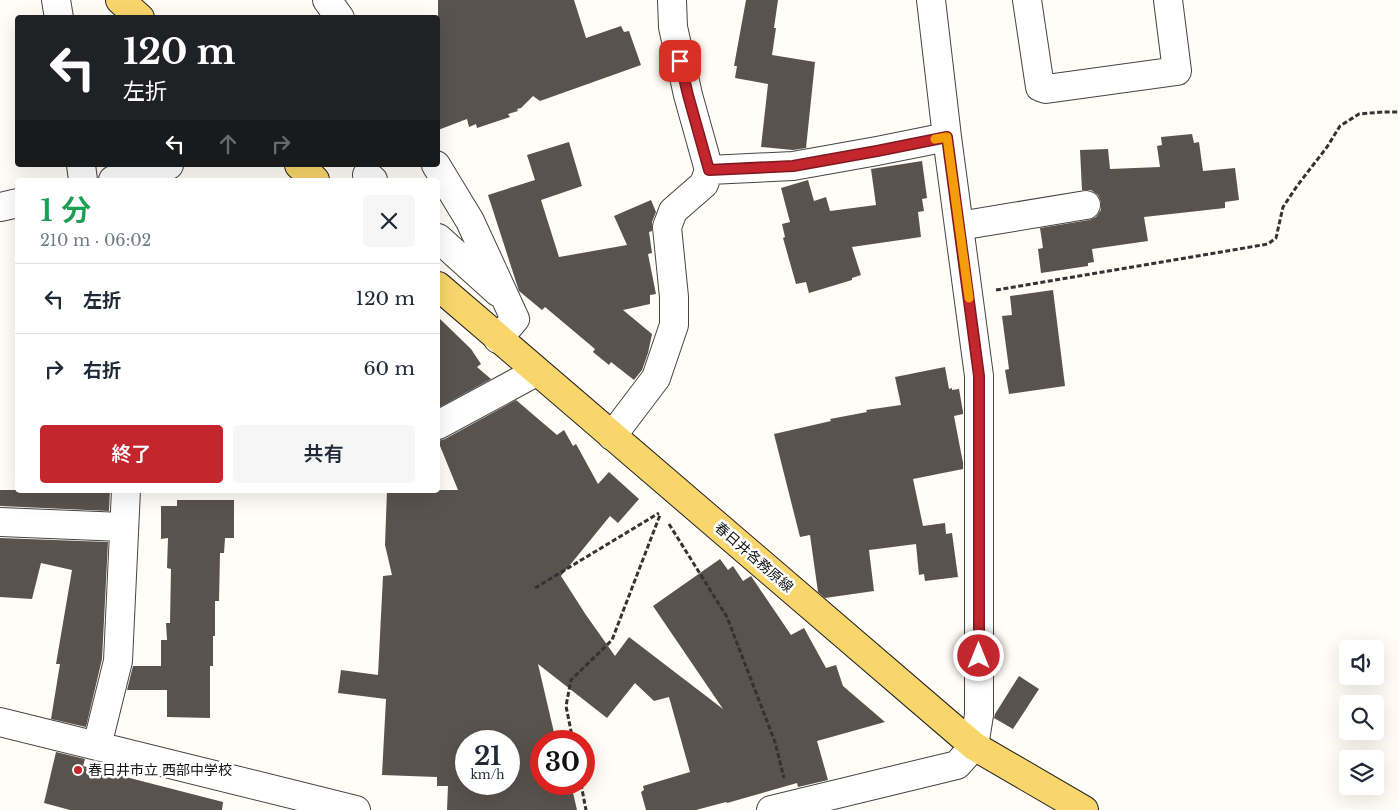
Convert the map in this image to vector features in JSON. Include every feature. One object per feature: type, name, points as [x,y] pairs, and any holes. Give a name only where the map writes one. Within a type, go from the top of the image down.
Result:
[{"type":"main road","points":[[120,0],[137,15]]},
{"type":"main road","points":[[301,167],[313,178]]},
{"type":"main road","name":"春日井各務原線","points":[[440,288],[974,746],[1084,810]]},
{"type":"street","points":[[56,0],[58,15]]},
{"type":"street","points":[[327,0],[338,15]]},
{"type":"street","points":[[612,436],[656,378],[674,325],[674,297],[667,227],[673,211],[704,184],[709,170],[688,95],[673,27],[672,0]]},
{"type":"street","points":[[781,808],[957,765],[974,746],[979,715],[979,376],[931,0]]},
{"type":"street","points":[[1027,0],[1040,86],[1046,89],[1177,70],[1168,0]]},
{"type":"street","points":[[709,170],[793,166],[947,137]]},
{"type":"street","points":[[120,178],[162,167]]},
{"type":"street","points":[[437,167],[470,221],[515,318],[498,339]]},
{"type":"street","points":[[0,207],[15,204]]},
{"type":"street","points":[[959,226],[1086,205]]},
{"type":"street","points":[[440,240],[505,299]]},
{"type":"street","points":[[440,424],[536,372]]},
{"type":"street","points":[[97,746],[118,662],[126,493]]},
{"type":"street","points":[[0,522],[123,527]]},
{"type":"street","points":[[0,722],[356,810]]},
{"type":"path","points":[[968,295],[1268,244],[1276,238],[1283,207],[1340,126],[1359,114],[1399,112]]},
{"type":"path","points":[[534,588],[661,512]]},
{"type":"path","points":[[571,730],[566,706],[571,680],[612,640],[661,512]]},
{"type":"path","points":[[661,512],[727,617],[775,742],[781,808]]},
{"type":"path","points":[[583,795],[586,810]]},
{"type":"building","points":[[438,0],[574,0],[586,38],[621,26],[624,32],[629,31],[641,65],[540,101],[533,96],[521,108],[517,109],[518,111],[508,114],[510,117],[477,128],[476,124],[469,127],[467,119],[440,129],[440,15],[438,15]]},
{"type":"building","points":[[746,0],[778,0],[772,55],[815,62],[806,148],[793,150],[761,147],[768,84],[735,78],[737,66],[734,66]]},
{"type":"building","points":[[1192,134],[1194,143],[1199,142],[1203,171],[1235,168],[1239,200],[1225,202],[1225,208],[1144,217],[1148,241],[1092,249],[1094,262],[1088,263],[1088,266],[1041,273],[1038,249],[1043,248],[1040,228],[1089,220],[1096,217],[1101,210],[1101,202],[1098,195],[1091,190],[1082,190],[1080,150],[1108,149],[1110,169],[1160,167],[1157,146],[1162,145],[1161,137]]},
{"type":"building","points":[[569,142],[582,186],[541,200],[559,257],[627,245],[614,216],[651,200],[656,212],[652,222],[652,231],[649,232],[652,253],[648,254],[656,294],[650,295],[650,304],[623,310],[652,334],[642,370],[634,380],[611,362],[609,365],[593,352],[595,349],[545,307],[542,310],[519,291],[488,195],[535,180],[527,155]]},
{"type":"building","points":[[922,161],[927,198],[922,199],[924,211],[918,212],[921,237],[852,247],[861,275],[852,278],[852,280],[809,293],[806,282],[796,284],[783,238],[785,237],[782,224],[790,222],[781,188],[808,180],[814,201],[826,197],[830,211],[876,205],[871,169]]},
{"type":"building","points":[[1053,290],[1065,386],[1009,394],[1005,370],[1009,369],[1002,316],[1012,315],[1010,296]]},
{"type":"building","points":[[440,319],[471,349],[481,364],[477,367],[491,379],[440,407]]},
{"type":"building","points":[[945,367],[949,389],[959,389],[963,414],[954,416],[963,469],[913,479],[923,526],[945,523],[946,534],[952,533],[958,577],[925,581],[924,574],[919,575],[916,544],[869,550],[874,591],[825,598],[818,592],[810,535],[800,537],[774,434],[831,421],[830,419],[867,412],[866,410],[901,405],[895,377]]},
{"type":"building","points":[[516,400],[557,435],[564,430],[573,446],[576,444],[598,484],[609,472],[639,499],[618,523],[610,516],[561,576],[615,656],[629,637],[723,709],[653,606],[720,559],[728,570],[733,566],[743,581],[751,576],[791,635],[804,628],[826,668],[836,665],[843,686],[885,722],[817,741],[828,780],[798,787],[797,783],[696,810],[646,810],[641,792],[644,790],[643,786],[690,772],[669,697],[654,701],[635,683],[607,718],[538,664],[553,730],[530,730],[530,795],[574,795],[577,810],[447,810],[448,786],[437,786],[437,777],[382,775],[386,699],[338,693],[341,670],[378,675],[383,576],[392,575],[385,545],[387,493],[440,493],[440,490],[458,490],[440,446],[440,440]]},
{"type":"building","points":[[0,490],[15,490],[15,493],[110,493],[109,511],[0,506]]},
{"type":"building","points":[[177,500],[234,500],[234,538],[225,538],[224,553],[220,553],[219,601],[215,601],[213,666],[210,666],[210,718],[167,717],[167,690],[127,690],[133,666],[161,666],[161,640],[167,640],[166,623],[170,623],[171,569],[167,568],[168,538],[161,539],[161,506],[177,506]]},
{"type":"building","points":[[0,538],[108,542],[102,659],[86,727],[51,719],[60,664],[56,664],[72,570],[41,563],[32,599],[0,597]]},
{"type":"building","points":[[1019,676],[1039,689],[1013,729],[994,718]]},
{"type":"building","points":[[56,752],[85,759],[83,766],[223,802],[222,810],[70,810],[44,803]]},
{"type":"slow traffic","points":[[935,139],[947,137],[969,298]]},
{"type":"place","name":"春日井市立 西部中学校","points":[[78,770]]},
{"type":"route","points":[[680,61],[709,170],[793,166],[947,137],[979,376],[979,656]]}]
